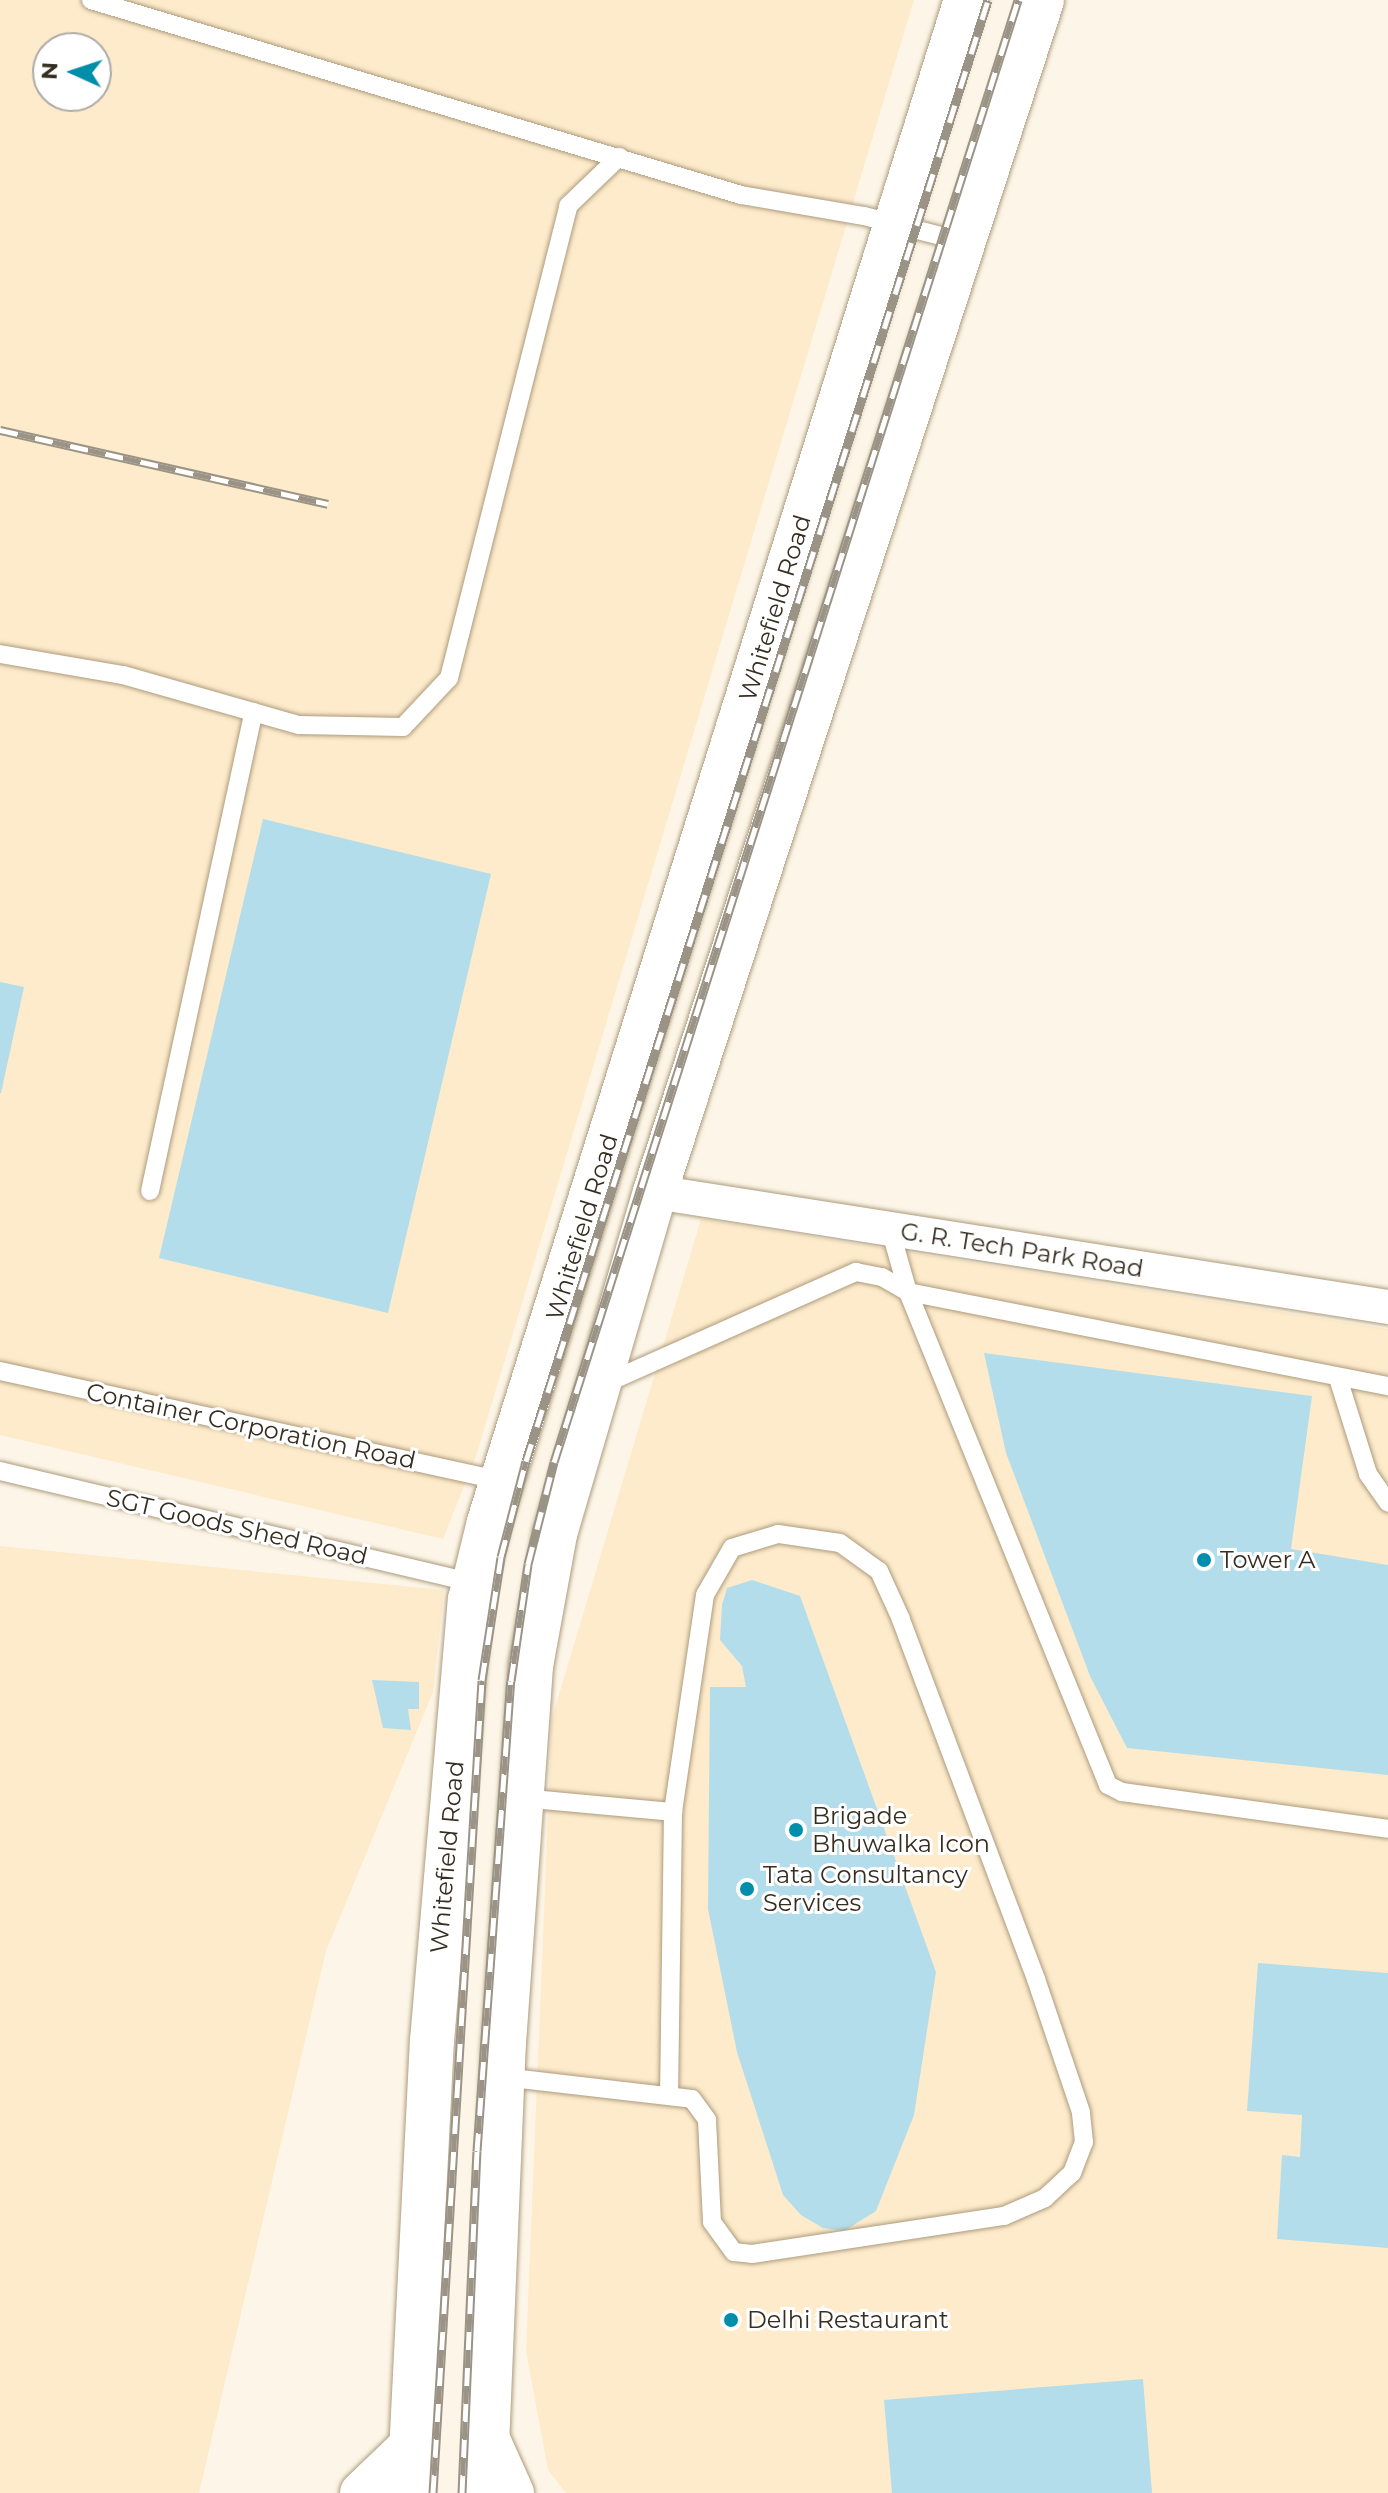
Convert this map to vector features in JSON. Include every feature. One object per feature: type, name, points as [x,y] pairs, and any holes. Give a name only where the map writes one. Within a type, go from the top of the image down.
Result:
[{"type":"main road","name":"Whitefield Road","points":[[409,2493],[432,2041],[464,1654],[474,1583],[502,1481],[966,0]]},
{"type":"main road","points":[[485,2493],[503,2077],[522,1798],[539,1614],[595,1389],[655,1192],[1042,0]]},
{"type":"street","name":"G. R. Tech Park Road","points":[[655,1192],[1388,1307]]},
{"type":"street","points":[[487,2435],[513,2493]]},
{"type":"street","points":[[361,2493],[411,2445]]},
{"type":"lane","points":[[91,0],[741,195],[964,242]]},
{"type":"lane","points":[[0,654],[123,675],[299,725],[403,727],[449,678],[568,206],[619,157]]},
{"type":"lane","points":[[150,1191],[254,712]]},
{"type":"lane","points":[[890,1229],[908,1292],[1108,1785],[1122,1792],[1388,1829]]},
{"type":"lane","points":[[595,1389],[856,1272],[882,1277],[908,1292],[1388,1386]]},
{"type":"lane","name":"Container Corporation Road","points":[[0,1371],[502,1481]]},
{"type":"lane","points":[[1338,1378],[1368,1474],[1388,1503]]},
{"type":"lane","name":"SGT Goods Shed Road","points":[[0,1471],[474,1583]]},
{"type":"lane","points":[[503,2077],[692,2099],[707,2120],[712,2222],[734,2252],[752,2254],[1004,2216],[1045,2198],[1072,2173],[1084,2142],[1081,2112],[1036,1979],[879,1571],[840,1543],[778,1534],[732,1548],[705,1595],[673,1812],[669,2094]]},
{"type":"lane","points":[[522,1798],[673,1812]]},
{"type":"shaded area","points":[[0,0],[914,0],[476,1456],[443,1539],[0,1435]]},
{"type":"shaded area","points":[[701,1219],[1388,1329],[1388,2493],[566,2493],[548,2470],[526,2351],[552,1718]]},
{"type":"shaded area","points":[[0,1546],[444,1590],[433,1692],[326,1951],[199,2493],[0,2493]]},
{"type":"building","points":[[263,819],[491,874],[388,1313],[159,1258]]},
{"type":"building","points":[[0,982],[24,987],[1,1093],[0,1093]]},
{"type":"building","name":"Tower A","points":[[984,1353],[1312,1396],[1291,1549],[1388,1565],[1388,1775],[1127,1748],[1090,1676],[1006,1453]]},
{"type":"building","name":"Brigade Bhuwalka Icon","points":[[752,1580],[800,1596],[936,1972],[914,2115],[876,2211],[844,2231],[823,2228],[801,2215],[783,2195],[737,2052],[708,1909],[710,1687],[746,1687],[742,1666],[720,1640],[722,1605],[727,1588]]},
{"type":"building","points":[[372,1680],[419,1682],[419,1709],[408,1709],[411,1730],[383,1728]]},
{"type":"building","points":[[1258,1963],[1388,1973],[1388,2248],[1277,2239],[1282,2155],[1300,2157],[1302,2115],[1247,2111]]},
{"type":"building","points":[[1143,2379],[1152,2493],[892,2493],[884,2400]]},
{"type":"railway","points":[[433,2493],[482,1680],[501,1557],[526,1461],[988,0]]},
{"type":"railway","points":[[462,2493],[477,2151],[511,1681],[528,1564],[554,1462],[1018,0]]},
{"type":"railway","points":[[0,430],[328,504]]},
{"type":"place","name":"Tower A","points":[[1204,1560]]},
{"type":"place","name":"Brigade Bhuwalka Icon","points":[[796,1830]]},
{"type":"place","name":"Tata Consultancy Services","points":[[747,1889]]},
{"type":"place","name":"Delhi Restaurant","points":[[731,2320]]}]
